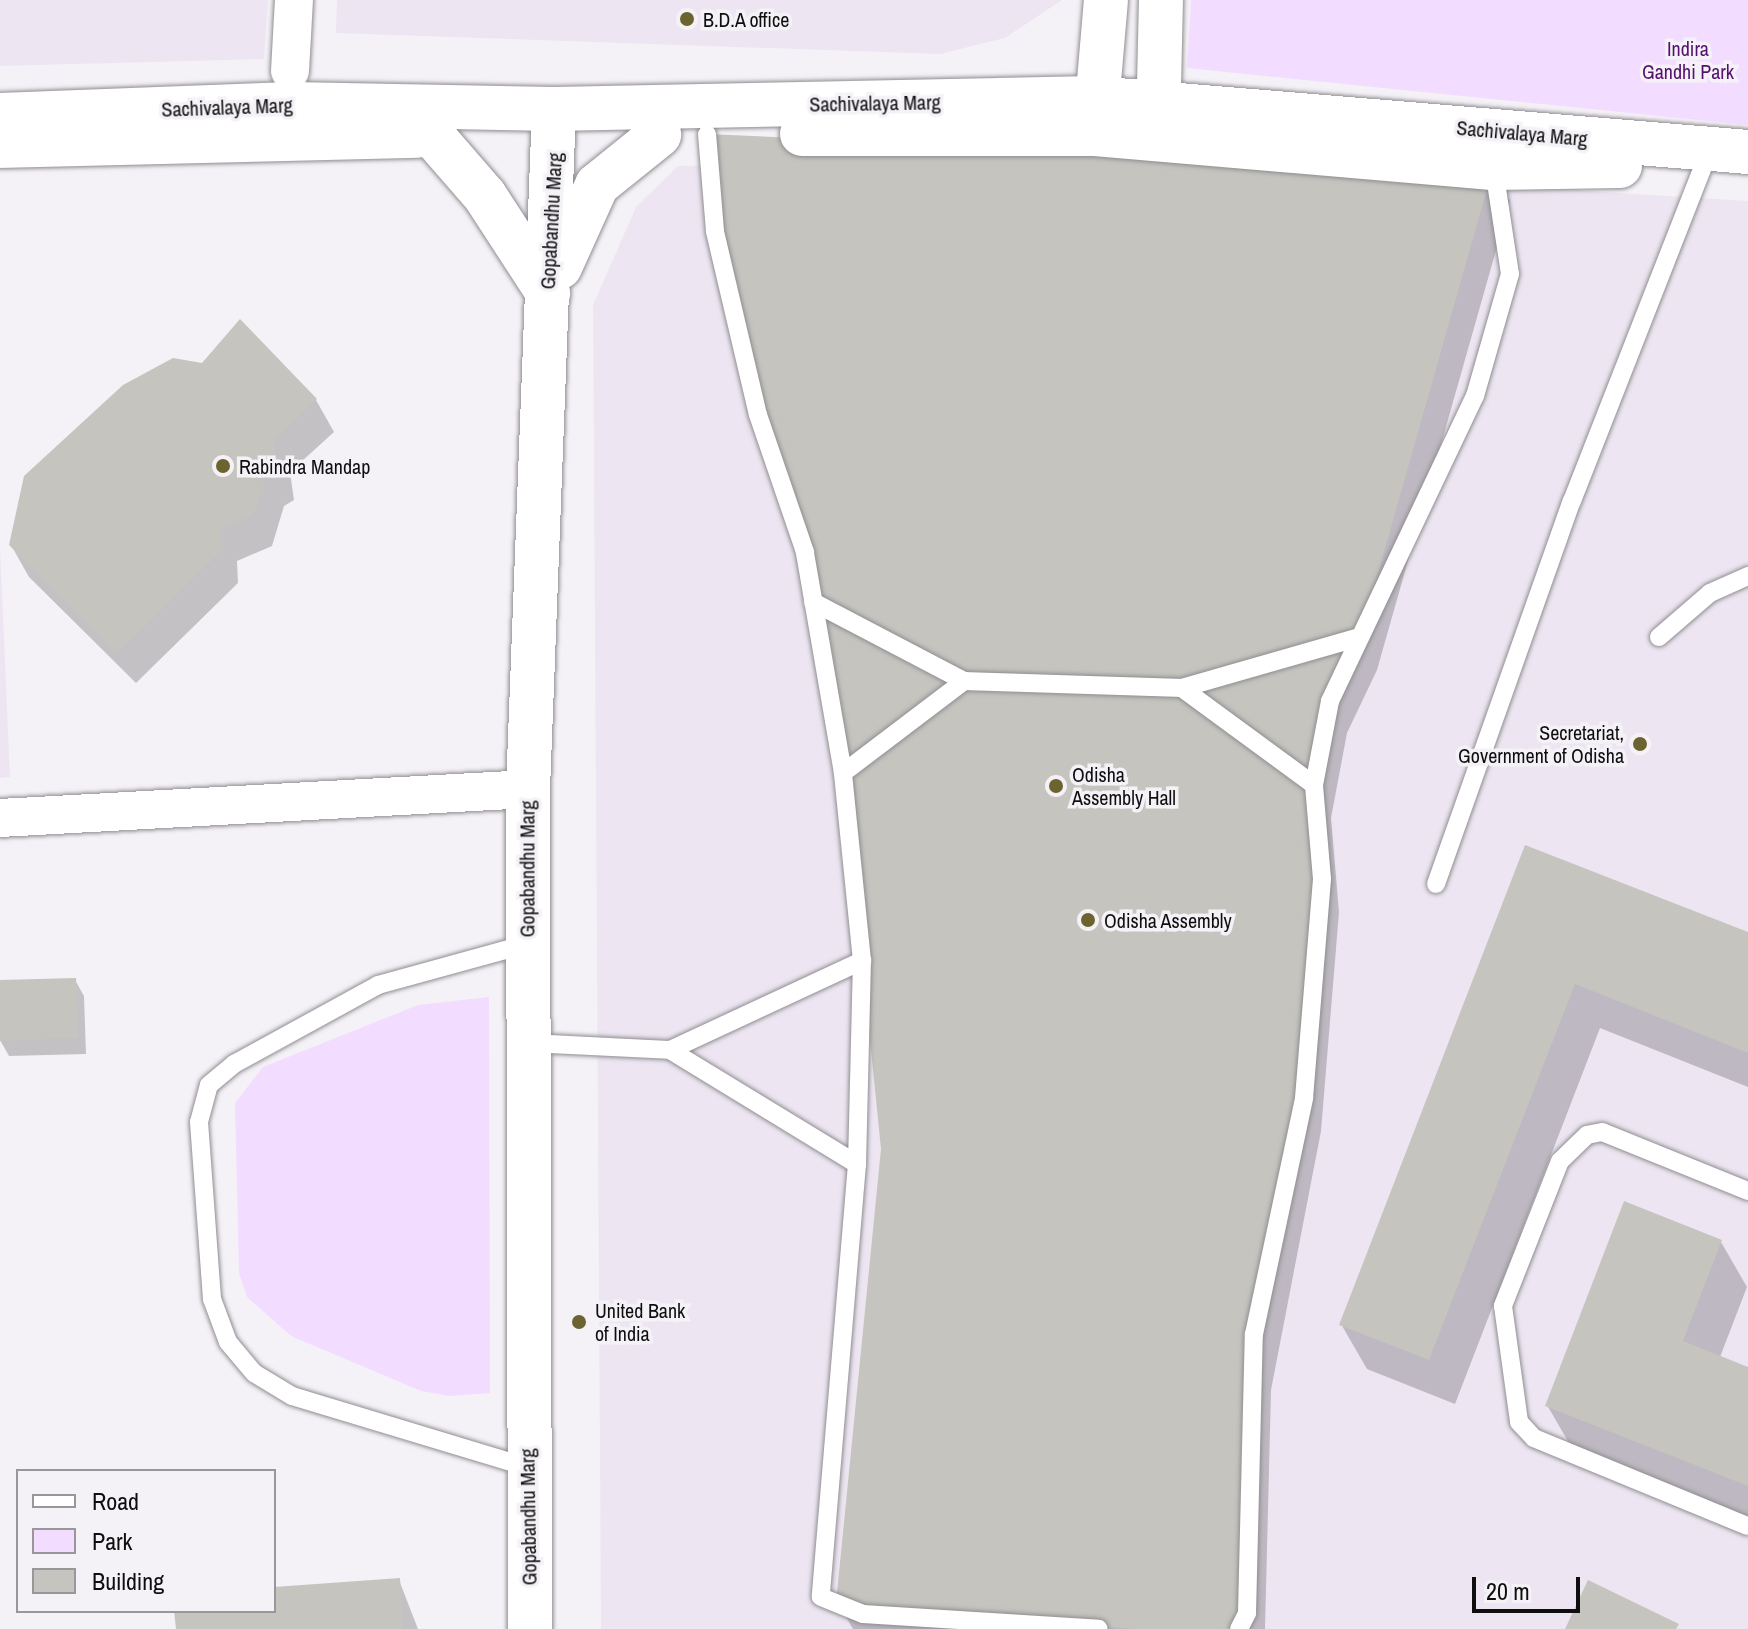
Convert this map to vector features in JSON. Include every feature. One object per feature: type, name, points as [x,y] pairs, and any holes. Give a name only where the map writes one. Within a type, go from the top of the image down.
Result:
[{"type":"street","points":[[290,71],[294,0]]},
{"type":"street","points":[[1095,116],[1106,0]]},
{"type":"street","points":[[1158,120],[1161,0]]},
{"type":"street","name":"Sachivalaya Marg","points":[[0,115],[290,104],[659,135],[1095,116]]},
{"type":"street","name":"Sachivalaya Marg","points":[[0,146],[433,136],[554,124],[1095,116],[1748,152]]},
{"type":"street","name":"Sachivalaya Marg","points":[[1158,120],[1493,168],[1704,165],[1748,169]]},
{"type":"street","name":"Gopabandhu Marg","points":[[530,1629],[527,1467],[528,789],[554,124]]},
{"type":"street","points":[[548,293],[597,185],[659,135]]},
{"type":"street","points":[[433,136],[485,196],[548,293]]},
{"type":"street","points":[[0,818],[528,789]]},
{"type":"lane","points":[[707,134],[715,231],[813,602],[843,773],[862,961],[857,1164],[821,1597],[863,1614],[1099,1629]]},
{"type":"lane","points":[[1436,884],[1572,501],[1704,165]]},
{"type":"lane","points":[[1239,1629],[1247,1613],[1254,1334],[1304,1098],[1322,879],[1314,785],[1330,701],[1475,396],[1510,274],[1493,168]]},
{"type":"lane","points":[[1659,637],[1710,593],[1748,576]]},
{"type":"lane","points":[[813,602],[964,681],[1182,688],[1360,637]]},
{"type":"lane","points":[[843,773],[964,681]]},
{"type":"lane","points":[[1182,688],[1314,785]]},
{"type":"lane","points":[[527,944],[378,985],[209,1085],[199,1122],[212,1299],[228,1342],[254,1373],[292,1396],[527,1467]]},
{"type":"lane","points":[[528,1043],[670,1050],[862,961]]},
{"type":"lane","points":[[670,1050],[857,1164]]},
{"type":"lane","points":[[1748,1191],[1602,1132],[1587,1135],[1560,1161],[1503,1306],[1519,1422],[1534,1438],[1748,1526]]},
{"type":"shaded area","points":[[0,0],[268,0],[264,59],[0,66]]},
{"type":"shaded area","name":"B.D.A office","points":[[337,0],[1062,0],[1005,38],[940,54],[336,33]]},
{"type":"shaded area","name":"Odisha Assembly Hall","points":[[1081,159],[1748,201],[1748,1629],[601,1629],[593,305],[636,207],[678,166]]},
{"type":"shaded area","points":[[0,546],[10,777],[0,778]]},
{"type":"green space","name":"Indira Gandhi Park","points":[[1191,0],[1748,0],[1748,125],[1187,68]]},
{"type":"green space","points":[[489,997],[490,1393],[450,1396],[421,1391],[291,1336],[247,1297],[239,1273],[235,1103],[263,1067],[418,1005]]},
{"type":"building","name":"Odisha Assembly","points":[[707,134],[1493,168],[1360,637],[1330,701],[1314,785],[1322,879],[1304,1098],[1254,1357],[1239,1629],[1134,1629],[836,1603],[881,1149],[843,773],[805,552],[715,231]]},
{"type":"building","points":[[240,319],[317,399],[273,440],[277,468],[266,475],[254,514],[220,529],[221,551],[117,653],[9,545],[24,476],[123,385],[173,358],[202,363]]},
{"type":"building","points":[[1525,845],[1748,932],[1748,1053],[1575,984],[1429,1360],[1339,1325]]},
{"type":"building","points":[[76,978],[78,1038],[0,1041],[0,980]]},
{"type":"building","points":[[1624,1201],[1722,1240],[1683,1341],[1748,1367],[1748,1486],[1545,1406]]},
{"type":"building","points":[[400,1578],[403,1629],[176,1629],[174,1613],[276,1613],[276,1587]]},
{"type":"building","points":[[1588,1580],[1679,1624],[1676,1629],[1565,1629]]},
{"type":"place","name":"B.D.A office","points":[[687,19]]},
{"type":"place","name":"Rabindra Mandap","points":[[223,466]]},
{"type":"place","name":"Secretariat, Government of Odisha","points":[[1640,744]]},
{"type":"place","name":"Odisha Assembly Hall","points":[[1056,786]]},
{"type":"place","name":"Odisha Assembly","points":[[1088,920]]},
{"type":"place","name":"United Bank of India","points":[[579,1322]]}]
